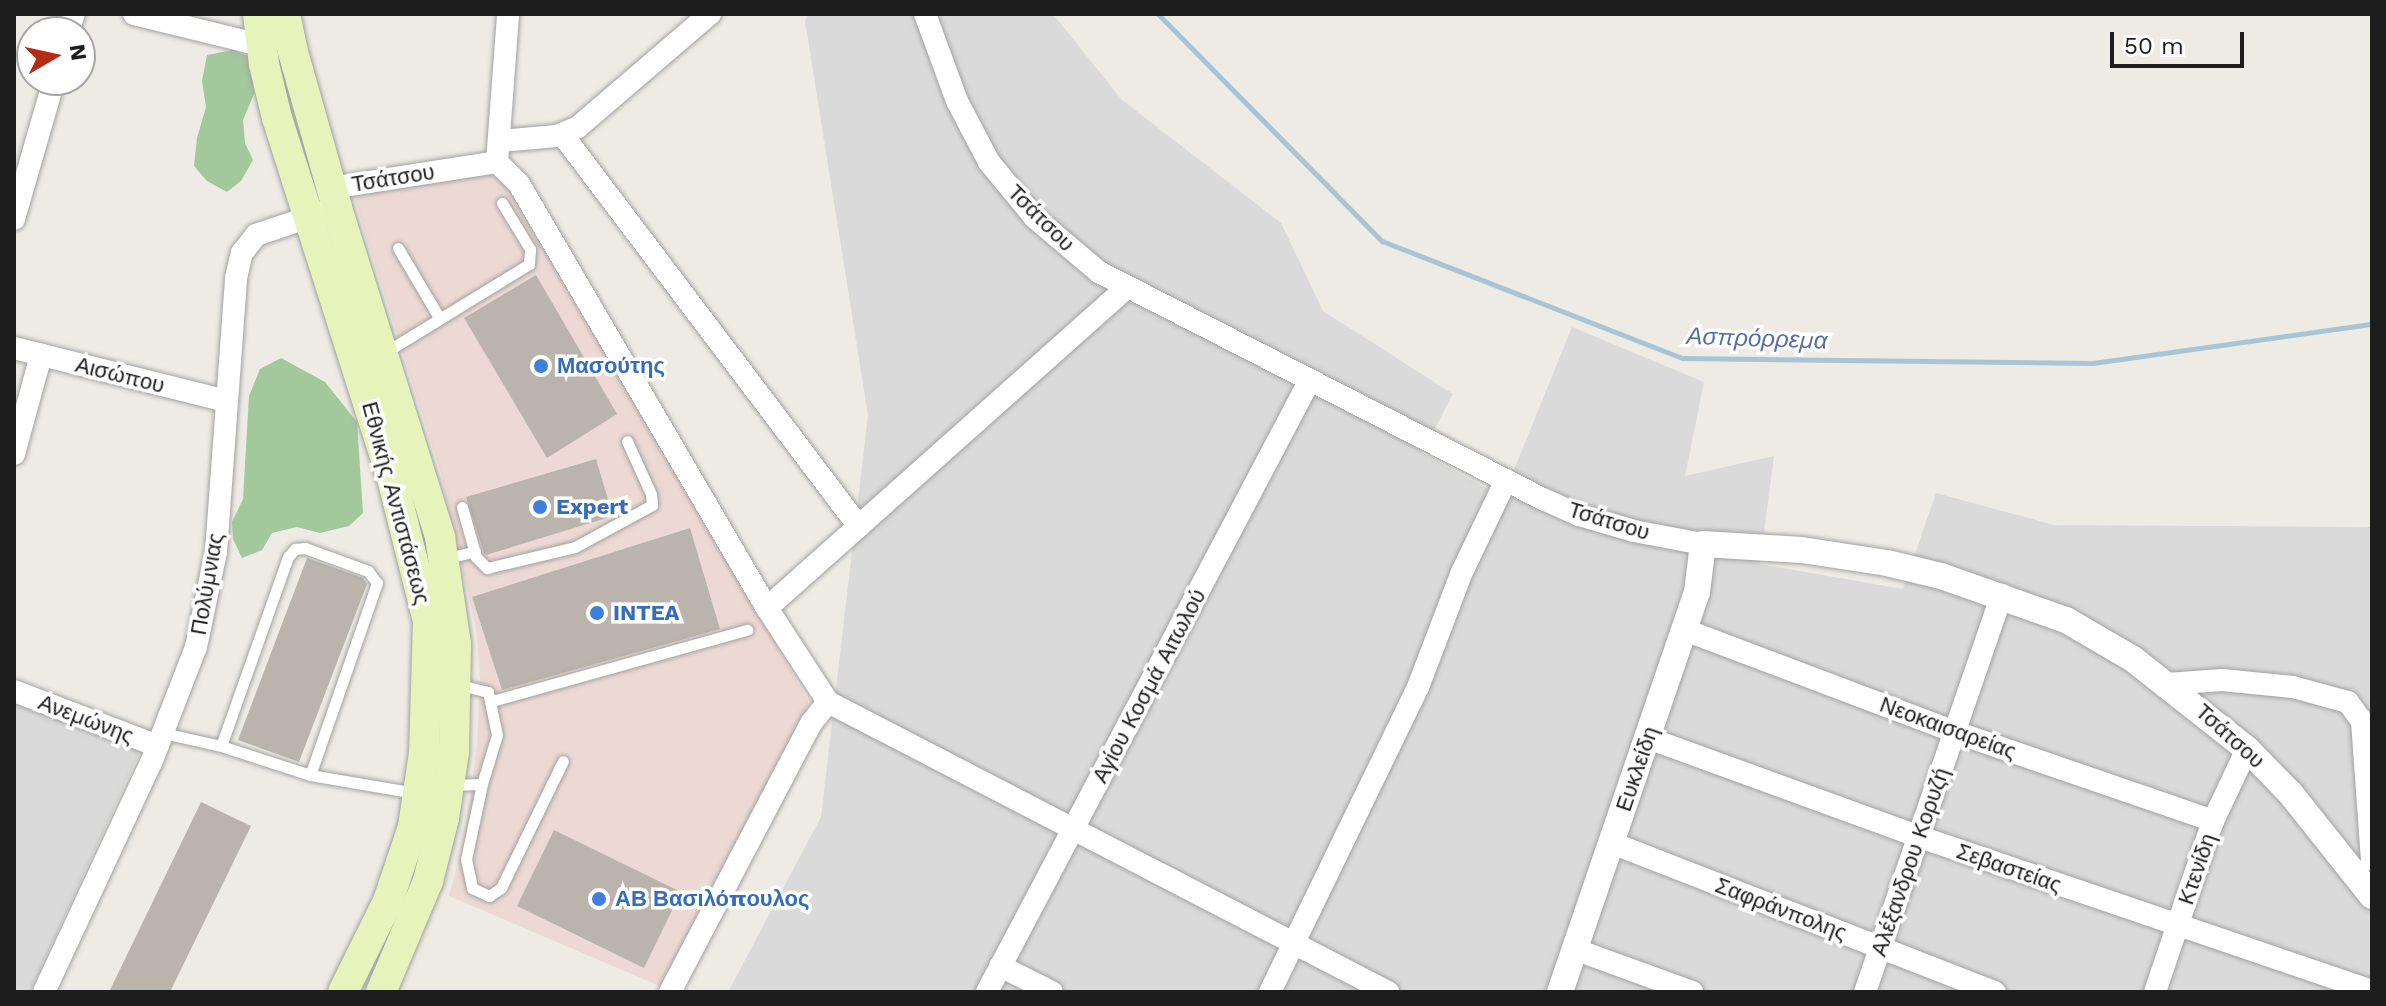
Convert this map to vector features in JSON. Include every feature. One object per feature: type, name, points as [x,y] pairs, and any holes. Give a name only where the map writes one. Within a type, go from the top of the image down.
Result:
[{"type":"main road","name":"Εθνικής Αντιστάσεως","points":[[285,14],[326,204],[428,621],[429,685],[413,827],[388,901],[343,992]]},
{"type":"main road","name":"Εθνικής Αντιστάσεως","points":[[260,28],[277,118],[326,204],[382,354],[444,559],[456,644],[454,752],[449,785],[428,881],[381,992]]},
{"type":"street","points":[[134,14],[260,28]]},
{"type":"street","points":[[508,14],[498,152],[767,608],[828,702],[1388,992]]},
{"type":"street","points":[[710,14],[595,115],[562,134],[859,526]]},
{"type":"street","name":"Τσάτσου","points":[[925,14],[965,120],[997,172],[1055,238],[1126,288],[1579,515],[1703,544],[1802,550],[1887,563],[2002,595],[2066,620],[2133,659],[2247,749],[2321,829],[2372,896]]},
{"type":"street","points":[[14,219],[49,96]]},
{"type":"street","name":"Τσάτσου","points":[[326,204],[562,134]]},
{"type":"street","name":"Πολύμνιας","points":[[44,992],[161,739],[196,647],[216,552],[236,278],[242,253],[256,235],[326,204]]},
{"type":"street","points":[[767,608],[1126,288]]},
{"type":"street","name":"Αισώπου","points":[[14,348],[226,401]]},
{"type":"street","points":[[14,454],[41,355]]},
{"type":"street","name":"Αγίου Κοσμά Αιτωλού","points":[[987,992],[1310,380]]},
{"type":"street","points":[[1270,992],[1418,687],[1462,572],[1506,480]]},
{"type":"street","name":"Ευκλείδη","points":[[1560,992],[1685,630],[1702,570],[1703,544]]},
{"type":"street","name":"Αλέξανδρου Κορυζή","points":[[1865,992],[2002,595]]},
{"type":"street","name":"Νεοκαισαρείας","points":[[1685,630],[1955,732],[2213,821]]},
{"type":"street","points":[[2167,684],[2222,680],[2293,687],[2348,702],[2362,721],[2372,860]]},
{"type":"street","name":"Ανεμώνης","points":[[14,691],[161,739]]},
{"type":"street","points":[[670,992],[812,722],[828,702]]},
{"type":"street","name":"Σεβαστείας","points":[[1648,738],[1920,837],[2372,991]]},
{"type":"street","name":"Κτενίδη","points":[[2155,992],[2213,821],[2247,749]]},
{"type":"street","name":"Σαφράνπολης","points":[[1612,843],[1995,992]]},
{"type":"street","points":[[1574,949],[1692,992]]},
{"type":"street","points":[[1000,966],[1052,992]]},
{"type":"lane","points":[[382,354],[529,264],[530,249],[502,203]]},
{"type":"lane","points":[[398,248],[440,319]]},
{"type":"lane","points":[[462,507],[482,565],[492,568],[575,547],[649,509],[651,494],[627,441]]},
{"type":"lane","points":[[221,746],[288,557],[295,549],[305,548],[368,571],[377,583],[310,775]]},
{"type":"lane","points":[[444,559],[475,551]]},
{"type":"lane","points":[[492,701],[747,630]]},
{"type":"lane","points":[[456,684],[485,689],[492,701],[497,735],[482,784],[466,859],[472,888],[489,896],[501,888],[563,761]]},
{"type":"lane","points":[[161,739],[221,746],[310,775],[418,793]]},
{"type":"lane","points":[[449,785],[482,784]]},
{"type":"shaded area","points":[[807,14],[1053,14],[1122,100],[1281,223],[1323,311],[1453,394],[1422,453],[1503,497],[1572,327],[1704,382],[1685,476],[1774,456],[1760,564],[1903,589],[1936,493],[2054,525],[2372,527],[2372,992],[728,992],[821,817],[868,415],[805,21]]},
{"type":"shaded area","points":[[504,172],[810,704],[662,987],[449,896],[464,841],[477,747],[480,679],[476,628],[441,474],[353,194]]},
{"type":"shaded area","points":[[14,700],[141,749],[30,992],[14,992]]},
{"type":"green space","points":[[233,50],[250,57],[254,94],[243,120],[245,143],[253,160],[241,181],[227,192],[207,181],[194,166],[197,138],[206,107],[202,81],[207,55]]},
{"type":"green space","points":[[281,358],[325,382],[357,422],[363,513],[349,526],[320,533],[297,527],[272,533],[262,550],[242,558],[233,539],[232,522],[243,499],[249,396],[260,369]]},
{"type":"building","name":"Μασούτης","points":[[536,275],[617,414],[547,458],[464,318]]},
{"type":"building","name":"Expert","points":[[596,459],[613,516],[486,555],[484,553],[466,497]]},
{"type":"building","name":"INTEA","points":[[690,528],[720,629],[502,690],[472,597]]},
{"type":"building","points":[[307,558],[363,578],[367,584],[299,762],[238,740]]},
{"type":"building","points":[[201,802],[251,826],[170,992],[109,992]]},
{"type":"building","name":"ΑΒ Βασιλόπουλος","points":[[554,830],[681,892],[644,968],[517,906]]},
{"type":"waterway","name":"Ασπρόρρεμα","points":[[1158,14],[1382,241],[1682,358],[2093,363],[2372,324]]},
{"type":"place","name":"Μασούτης","points":[[541,366]]},
{"type":"place","name":"Expert","points":[[540,507]]},
{"type":"place","name":"INTEA","points":[[597,613]]},
{"type":"place","name":"ΑΒ Βασιλόπουλος","points":[[599,899]]}]
